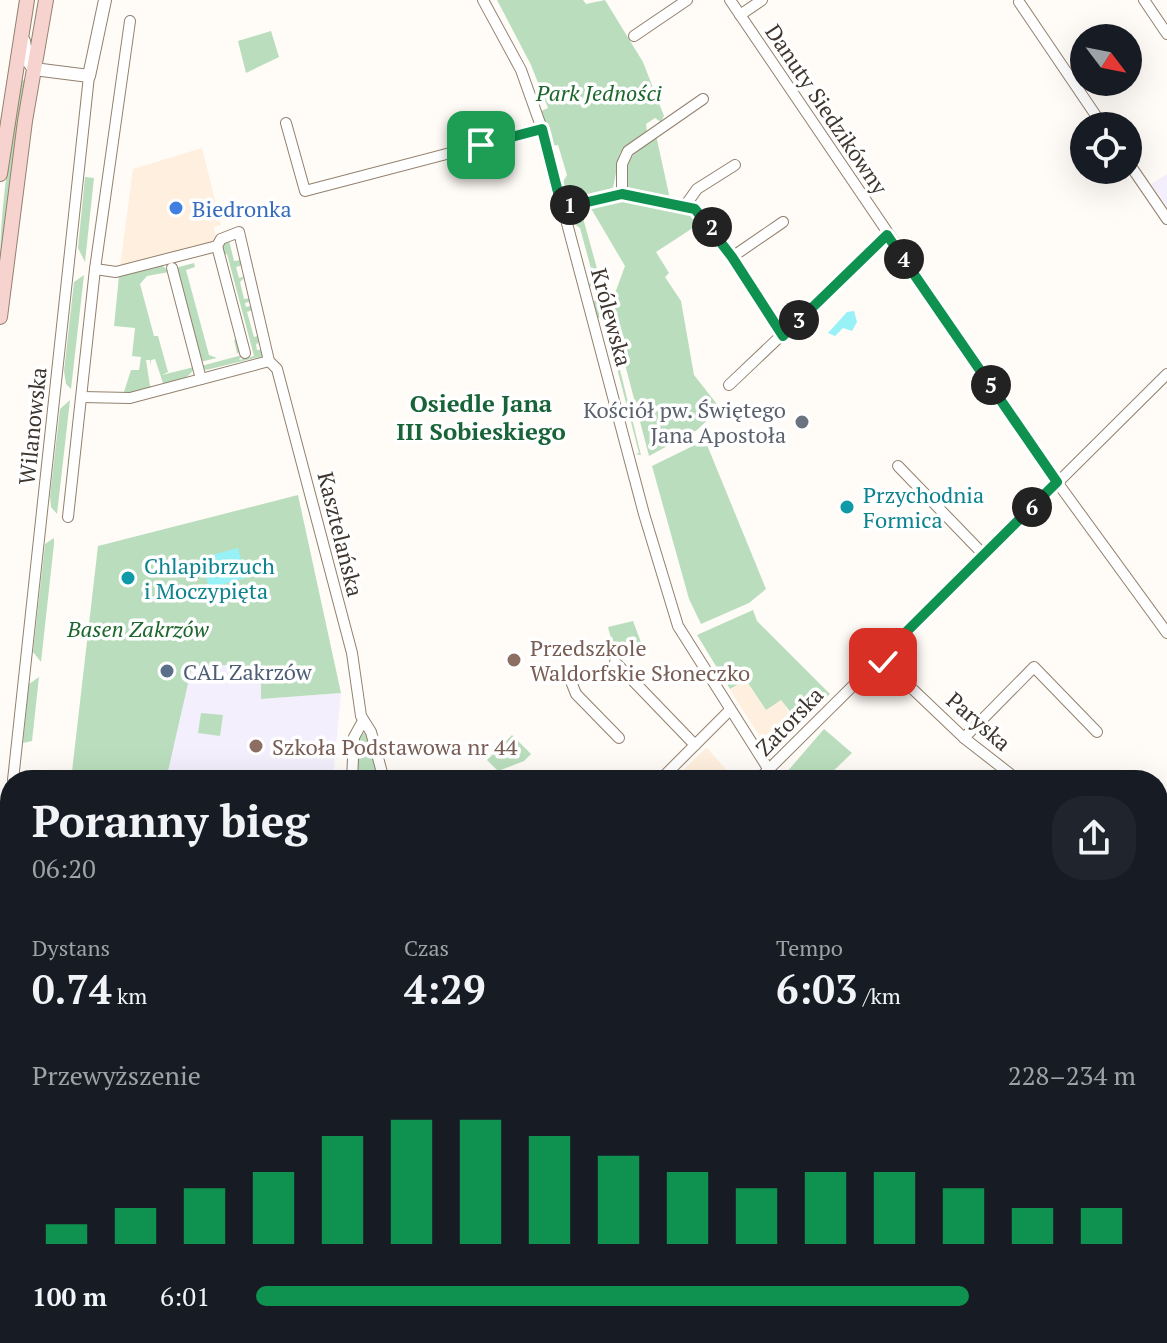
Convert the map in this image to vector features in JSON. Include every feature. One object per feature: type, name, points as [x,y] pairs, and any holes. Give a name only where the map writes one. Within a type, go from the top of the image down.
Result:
[{"type":"main road","points":[[0,174],[27,0]]},
{"type":"main road","points":[[0,317],[46,0]]},
{"type":"street","name":"Wilanowska","points":[[14,770],[89,76],[105,0]]},
{"type":"street","name":"Królewska","points":[[483,0],[521,70],[542,129],[644,514],[678,626],[769,770]]},
{"type":"street","points":[[634,36],[687,0]]},
{"type":"street","name":"Danuty Siedzikówny","points":[[730,0],[1057,482],[1167,633]]},
{"type":"street","points":[[740,15],[762,0]]},
{"type":"street","points":[[1144,0],[1167,34]]},
{"type":"street","points":[[1019,2],[1094,112]]},
{"type":"street","points":[[68,517],[95,269],[130,21]]},
{"type":"street","points":[[22,30],[27,60],[34,69],[89,76]]},
{"type":"street","points":[[622,194],[622,164],[628,151],[703,99]]},
{"type":"street","points":[[286,123],[305,191],[542,129]]},
{"type":"street","points":[[685,206],[697,189],[735,165]]},
{"type":"street","points":[[1142,182],[1167,219]]},
{"type":"street","points":[[562,208],[622,194],[685,206],[704,216],[783,336]]},
{"type":"street","points":[[732,257],[783,222]]},
{"type":"street","name":"Kasztelańska","points":[[217,246],[221,239],[239,232],[269,361],[277,369],[284,393],[352,653],[363,721],[371,732],[381,770]]},
{"type":"street","points":[[729,385],[887,235]]},
{"type":"street","points":[[95,269],[116,272],[217,246],[245,353]]},
{"type":"street","points":[[172,268],[201,379]]},
{"type":"street","points":[[82,397],[130,398],[269,361]]},
{"type":"street","name":"Zatorska","points":[[769,770],[1167,374]]},
{"type":"street","points":[[898,466],[984,555]]},
{"type":"street","name":"Paryska","points":[[880,658],[964,738],[1005,770]]},
{"type":"street","points":[[615,662],[695,745]]},
{"type":"street","points":[[964,738],[1034,667],[1097,732]]},
{"type":"street","points":[[568,674],[576,694],[619,738]]},
{"type":"street","points":[[670,770],[729,711]]},
{"type":"street","name":"Kasztelańska","points":[[352,770],[354,737],[363,721]]},
{"type":"shaded area","points":[[202,148],[221,225],[214,227],[217,242],[120,267],[133,169]]},
{"type":"shaded area","points":[[1167,174],[1167,207],[1151,184]]},
{"type":"shaded area","name":"Szkoła Podstawowa nr 44","points":[[229,665],[261,676],[262,699],[341,693],[334,770],[168,770],[191,666]]},
{"type":"shaded area","points":[[746,680],[765,709],[781,699],[792,718],[761,738],[730,690]]},
{"type":"shaded area","points":[[706,748],[726,770],[683,770]]},
{"type":"green space","name":"Park Jedności","points":[[497,0],[583,0],[586,4],[605,0],[643,62],[664,116],[661,122],[655,118],[646,124],[647,132],[620,153],[613,188],[574,199],[566,193],[563,182],[567,175],[558,145],[551,146],[541,111],[548,108],[531,65]]},
{"type":"green space","points":[[271,31],[279,57],[246,73],[238,41]]},
{"type":"green space","points":[[27,77],[0,265],[10,151],[20,83]]},
{"type":"green space","points":[[656,135],[670,199],[627,186],[627,168],[632,156]]},
{"type":"green space","points":[[85,177],[94,178],[85,262],[78,248]]},
{"type":"green space","points":[[618,199],[687,212],[702,222],[656,252],[669,273],[665,277],[681,301],[694,375],[720,408],[697,430],[649,456],[610,307],[625,266],[589,205]]},
{"type":"green space","points":[[580,207],[601,283],[588,287],[593,276],[580,228],[574,224],[572,216]]},
{"type":"green space","points":[[229,240],[234,261],[242,260],[243,265],[236,267],[239,278],[246,276],[240,282],[244,299],[252,298],[252,301],[245,303],[246,307],[253,305],[255,309],[247,312],[254,337],[261,335],[263,341],[256,344],[257,350],[265,349],[263,356],[206,370],[201,366],[242,355],[239,360],[254,356],[227,254],[223,255],[221,243]]},
{"type":"green space","points":[[194,263],[195,267],[186,270],[209,355],[217,358],[200,362],[175,268]]},
{"type":"green space","points":[[161,264],[169,272],[147,276],[140,284],[154,336],[158,336],[168,372],[162,375],[194,367],[193,371],[177,382],[164,386],[155,359],[151,360],[151,366],[150,360],[146,360],[150,386],[155,386],[123,395],[131,370],[139,370],[141,357],[132,356],[135,328],[114,326],[119,276]]},
{"type":"green space","points":[[84,275],[71,389],[66,384],[64,371],[74,282]]},
{"type":"green space","points":[[598,299],[603,301],[641,455],[635,454],[639,453],[604,318],[596,318],[592,302]]},
{"type":"green space","points":[[238,339],[242,352],[221,357],[237,353],[234,340]]},
{"type":"green space","points":[[70,400],[57,514],[51,507],[50,496],[60,409]]},
{"type":"green space","points":[[705,440],[766,589],[749,603],[701,624],[689,599],[652,466]]},
{"type":"green space","name":"Basen Zakrzów","points":[[298,495],[341,693],[261,699],[261,676],[229,665],[192,666],[168,770],[72,770],[98,546]]},
{"type":"green space","points":[[54,538],[41,662],[33,652],[45,544]]},
{"type":"green space","points":[[753,610],[757,621],[830,694],[799,723],[781,700],[766,710],[746,680],[730,689],[697,635]]},
{"type":"green space","points":[[633,621],[642,645],[615,653],[608,627]]},
{"type":"green space","points":[[39,677],[32,741],[23,743],[29,684]]},
{"type":"green space","points":[[201,713],[223,715],[220,736],[198,733]]},
{"type":"green space","points":[[787,723],[791,730],[773,747],[768,747],[762,740]]},
{"type":"green space","points":[[824,729],[852,753],[834,770],[789,770]]},
{"type":"green space","points":[[367,734],[377,770],[357,770],[358,739]]},
{"type":"green space","points":[[512,735],[531,754],[524,761],[501,770],[487,760]]},
{"type":"water","points":[[854,311],[857,322],[852,331],[843,328],[835,336],[828,333],[847,312]]},
{"type":"water","points":[[238,548],[246,578],[209,588],[201,558]]},
{"type":"place","name":"Biedronka","points":[[176,208]]},
{"type":"place","name":"Kościół pw. Świętego Jana Apostoła","points":[[802,422]]},
{"type":"place","name":"Przychodnia Formica","points":[[847,507]]},
{"type":"place","name":"Chlapibrzuch i Moczypięta","points":[[128,578]]},
{"type":"place","name":"Przedszkole Waldorfskie Słoneczko","points":[[514,660]]},
{"type":"place","name":"CAL Zakrzów","points":[[167,671]]},
{"type":"place","name":"Szkoła Podstawowa nr 44","points":[[256,746]]},
{"type":"district","name":"Osiedle Jana III Sobieskiego","points":[[481,417]]},
{"type":"route","points":[[481,145],[542,129],[562,208],[622,194],[695,209],[704,216],[783,336],[887,235],[1057,482],[880,658],[883,662]]}]
